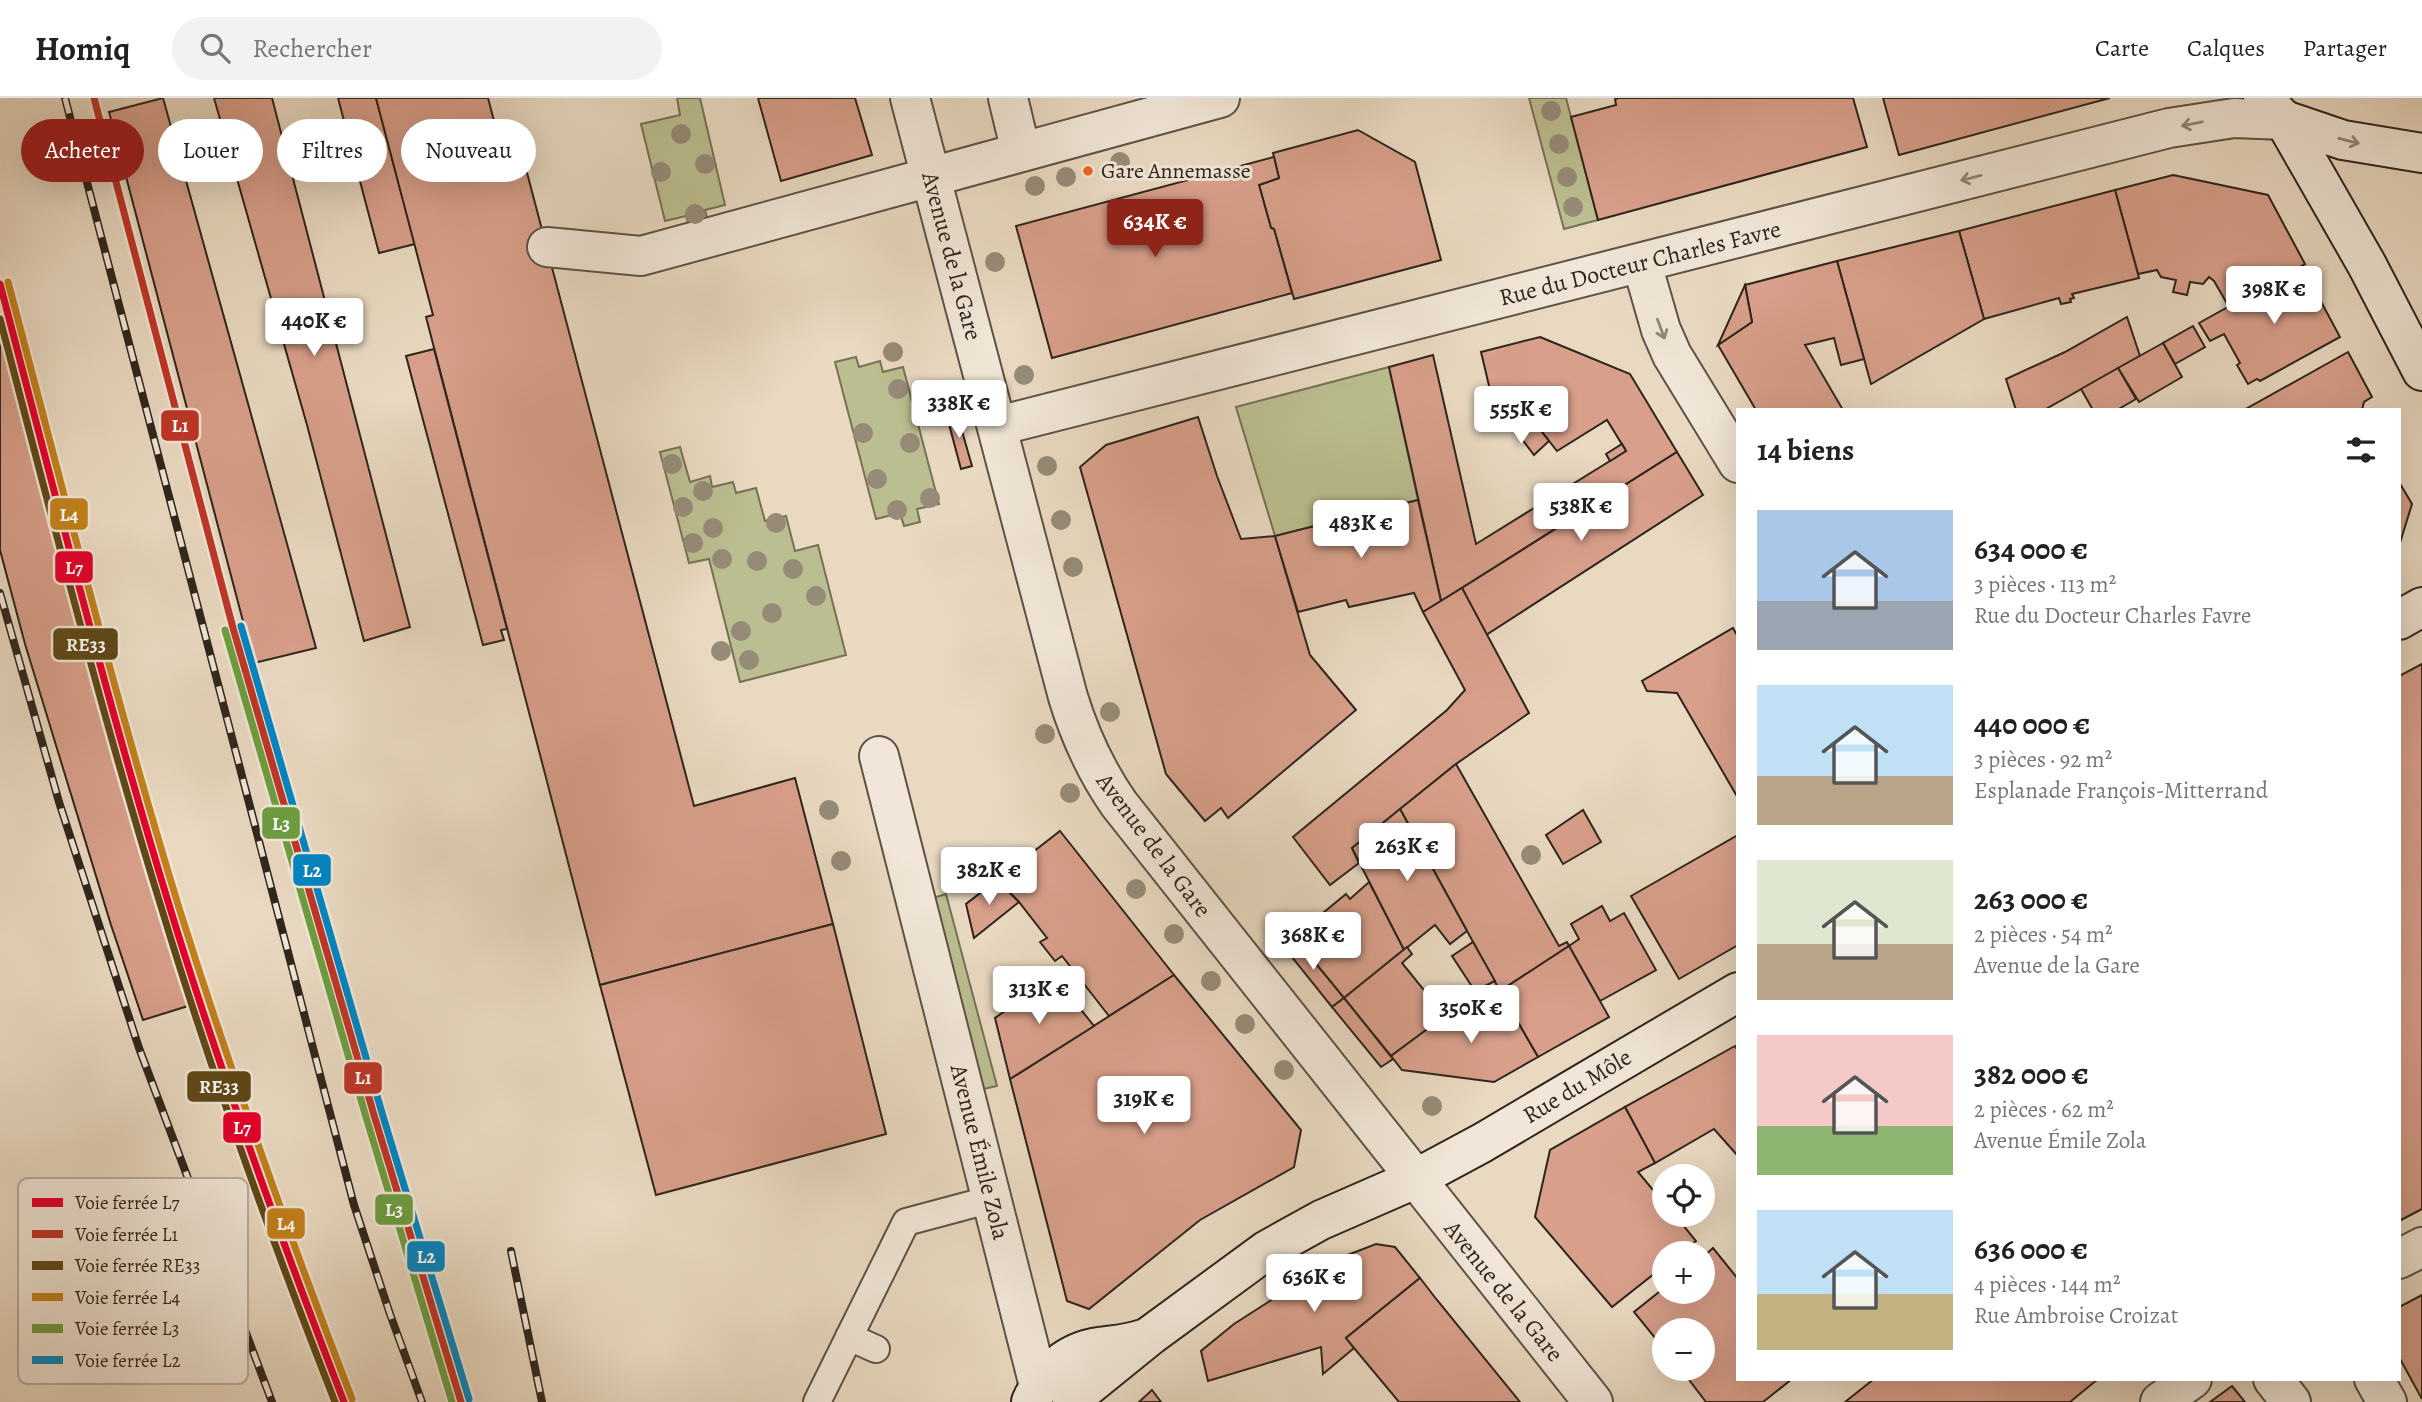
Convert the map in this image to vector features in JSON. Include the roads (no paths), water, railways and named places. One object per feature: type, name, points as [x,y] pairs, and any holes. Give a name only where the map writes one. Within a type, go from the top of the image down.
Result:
[{"type":"street","name":"Avenue de la Gare","points":[[909,98],[1068,698],[1081,736],[1098,772],[1119,804],[1593,1402]]},
{"type":"street","points":[[1007,98],[1021,152]]},
{"type":"street","points":[[547,247],[641,256],[1220,98]]},
{"type":"street","points":[[2277,105],[2367,265],[2422,371]]},
{"type":"street","name":"Rue du Docteur Charles Favre","points":[[998,426],[2169,128],[2226,119],[2277,105],[2343,140],[2422,153]]},
{"type":"street","points":[[1642,264],[1661,330],[1672,355],[1736,460]]},
{"type":"street","points":[[2401,619],[2422,607]]},
{"type":"street","name":"Avenue Émile Zola","points":[[878,756],[992,1199],[1052,1395]]},
{"type":"street","name":"Rue du Môle","points":[[1052,1395],[1151,1335],[1267,1250],[1321,1220],[1415,1179],[1482,1143],[1736,993]]},
{"type":"street","points":[[2401,1258],[2422,1247]]},
{"type":"street","points":[[2160,1402],[2189,1381]]},
{"type":"street","points":[[2275,1381],[2291,1402]]},
{"type":"street","points":[[2375,1381],[2387,1402]]},
{"type":"lane","points":[[817,1402],[906,1222],[992,1199]]},
{"type":"lane","points":[[849,1337],[876,1349]]},
{"type":"railway","points":[[65,98],[354,1205],[422,1402]]},
{"type":"railway","points":[[0,593],[59,802],[139,1048],[188,1178]]},
{"type":"railway","points":[[511,1251],[542,1402]]},
{"type":"railway","points":[[248,1338],[272,1402]]},
{"type":"rail line","name":"L1","points":[[94,98],[233,628],[374,1115],[461,1402]]},
{"type":"rail line","name":"L4","points":[[8,282],[112,676],[180,911],[262,1156],[352,1399]]},
{"type":"rail line","name":"L7","points":[[0,284],[103,675],[170,908],[253,1156],[344,1402]]},
{"type":"rail line","name":"RE33","points":[[0,319],[98,691],[163,913],[244,1159],[335,1402]]},
{"type":"rail line","name":"L2","points":[[241,626],[382,1113],[469,1399]]},
{"type":"rail line","name":"L3","points":[[225,630],[366,1117],[452,1402]]},
{"type":"place","name":"Gare Annemasse","points":[[1088,171]]}]
